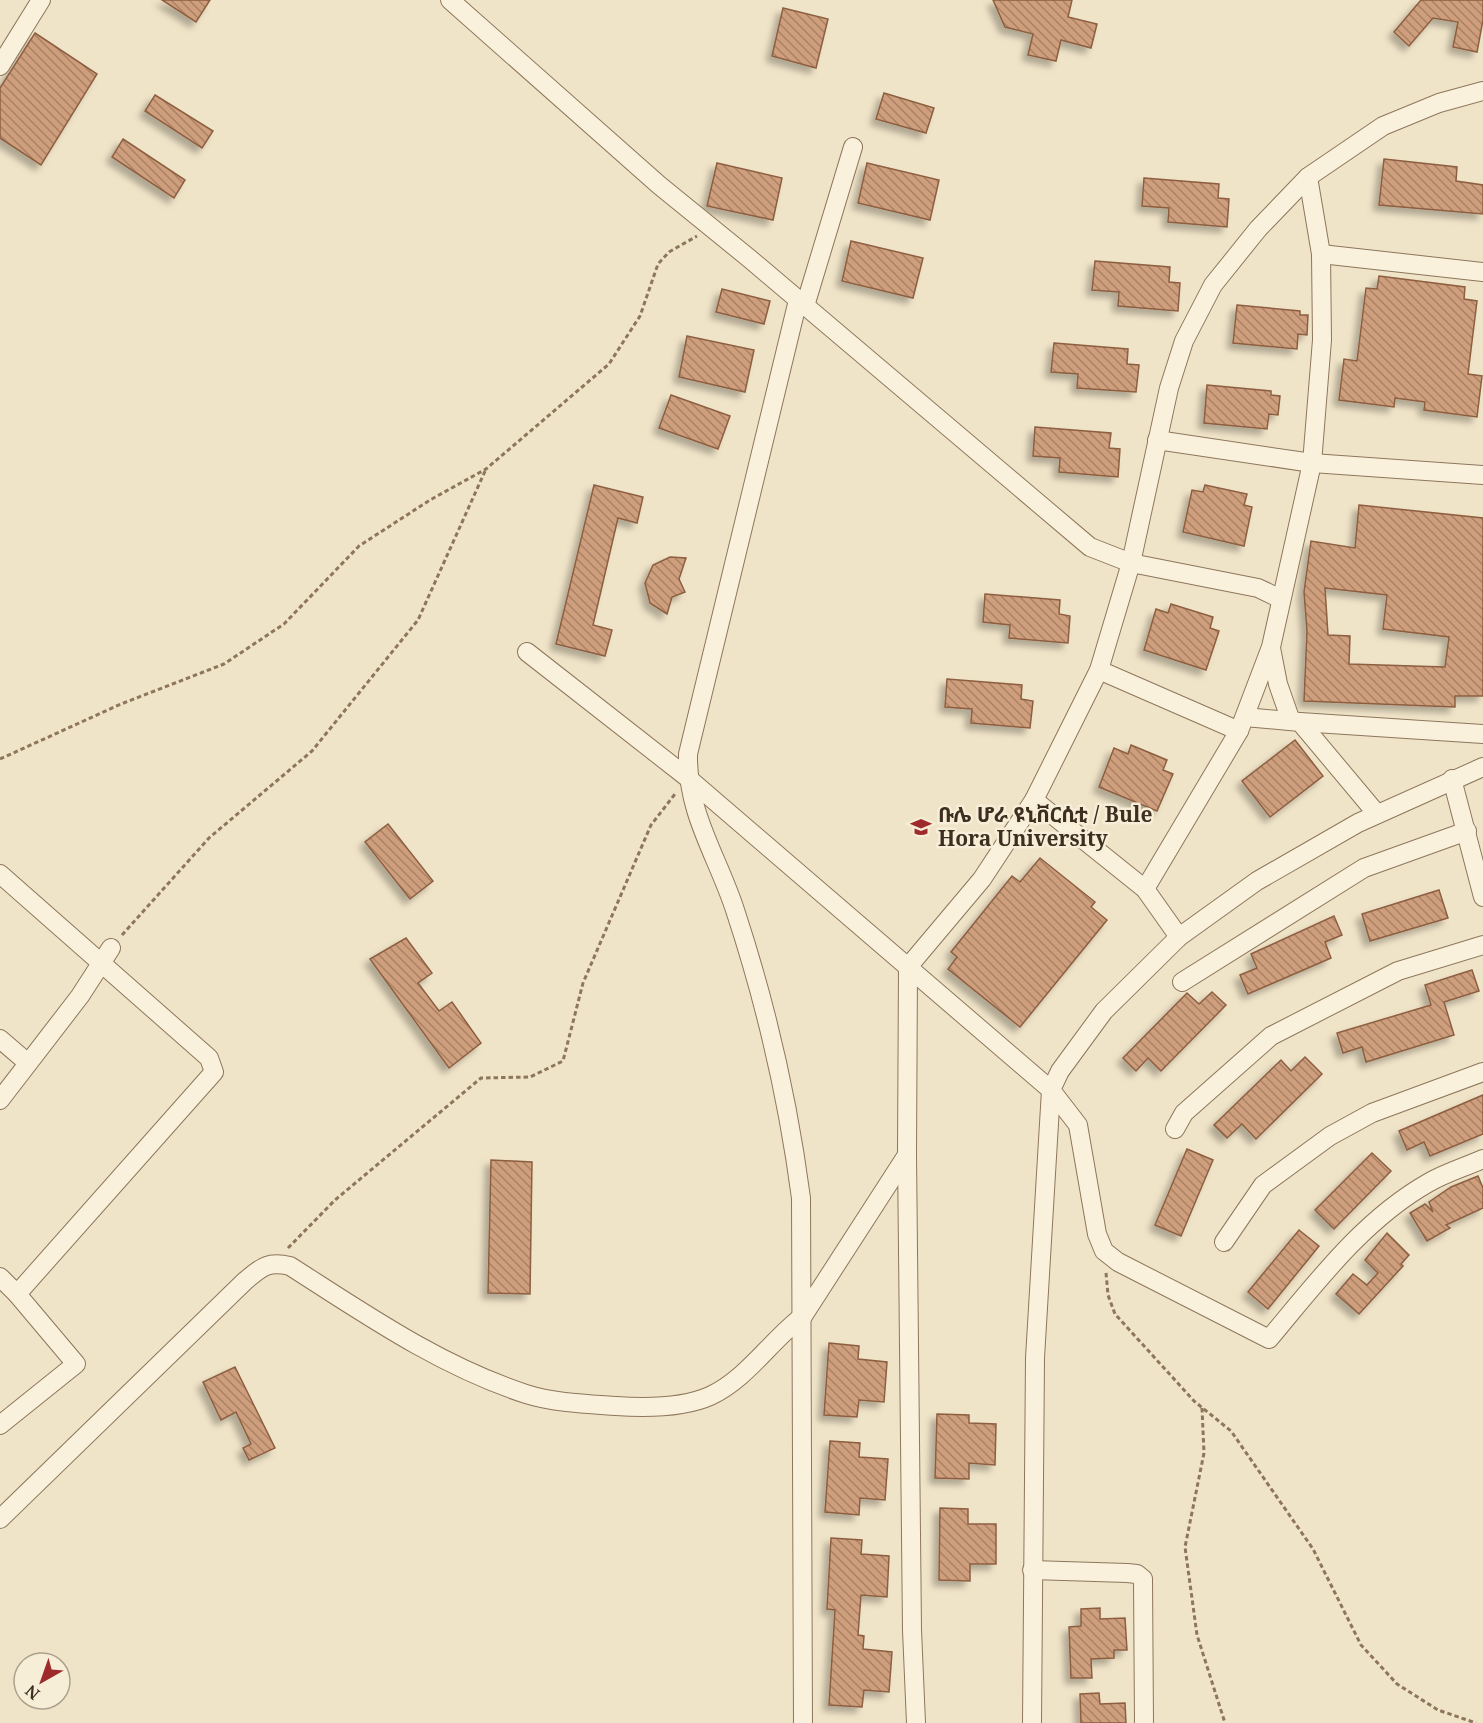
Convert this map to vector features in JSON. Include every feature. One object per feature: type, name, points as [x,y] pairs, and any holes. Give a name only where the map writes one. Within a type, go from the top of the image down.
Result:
[{"type":"street","points":[[0,66],[41,0]]},
{"type":"street","points":[[450,0],[659,185],[1090,547],[1131,563],[1258,588],[1281,599]]},
{"type":"street","points":[[916,1723],[912,1630],[907,1155],[908,967],[982,879],[1034,800],[1099,670],[1131,563],[1169,388],[1184,342],[1213,285],[1258,229],[1308,177],[1383,126],[1439,103],[1483,91]]},
{"type":"street","points":[[803,1723],[801,1198],[788,1109],[768,1019],[741,929],[700,828],[688,778],[688,754],[802,303],[853,147]]},
{"type":"street","points":[[1145,889],[1242,724],[1271,646],[1312,463],[1322,340],[1321,254],[1308,177]]},
{"type":"street","points":[[1321,254],[1483,272]]},
{"type":"street","points":[[1157,440],[1312,463],[1483,475]]},
{"type":"street","points":[[1271,646],[1278,684],[1296,721],[1377,814]]},
{"type":"street","points":[[527,652],[688,778],[1051,1090],[1078,1125],[1097,1234],[1104,1251],[1118,1262],[1269,1339],[1332,1265],[1377,1220],[1428,1183],[1483,1159]]},
{"type":"street","points":[[1099,670],[1242,724],[1296,721],[1483,734]]},
{"type":"street","points":[[1032,1723],[1035,1358],[1051,1090],[1060,1071],[1104,1011],[1179,937],[1257,881],[1377,814],[1483,767]]},
{"type":"street","points":[[1452,779],[1472,826],[1483,897]]},
{"type":"street","points":[[1034,800],[1145,889],[1179,937]]},
{"type":"street","points":[[1182,982],[1364,868],[1472,826]]},
{"type":"street","points":[[0,874],[106,956],[209,1058],[214,1071],[16,1294]]},
{"type":"street","points":[[1175,1129],[1184,1113],[1271,1036],[1398,971],[1483,945]]},
{"type":"street","points":[[0,1100],[106,956]]},
{"type":"street","points":[[0,1039],[28,1063]]},
{"type":"street","points":[[1224,1242],[1263,1185],[1330,1136],[1372,1113],[1483,1072]]},
{"type":"street","points":[[0,1519],[245,1281],[261,1268],[274,1262],[290,1266],[402,1338],[457,1366],[527,1394],[580,1403],[632,1407],[683,1404],[710,1396],[736,1380],[781,1333],[803,1316],[907,1155]]},
{"type":"street","points":[[0,1277],[76,1364],[0,1425]]},
{"type":"street","points":[[1032,1570],[1127,1573],[1137,1574],[1143,1579],[1144,1723]]},
{"type":"path","points":[[0,759],[121,704],[224,664],[284,624],[359,546],[430,500],[486,469],[609,364],[640,316],[658,264],[669,252],[712,228]]},
{"type":"path","points":[[106,956],[209,838],[312,751],[418,620],[486,469]]},
{"type":"path","points":[[274,1262],[335,1200],[481,1078],[530,1077],[564,1060],[583,983],[651,825],[688,778]]},
{"type":"path","points":[[1104,1251],[1107,1295],[1115,1314],[1202,1407],[1231,1431],[1313,1549],[1361,1645],[1397,1684],[1438,1710],[1476,1723]]},
{"type":"path","points":[[1202,1407],[1204,1453],[1185,1547],[1197,1635],[1225,1723]]},
{"type":"building","points":[[162,0],[210,0],[196,22]]},
{"type":"building","points":[[993,0],[1072,0],[1068,17],[1097,24],[1091,48],[1061,40],[1056,61],[1028,55],[1033,34],[1005,27]]},
{"type":"building","points":[[1421,0],[1483,0],[1483,20],[1477,52],[1453,47],[1458,22],[1433,18],[1409,46],[1394,32]]},
{"type":"building","points":[[783,8],[828,19],[816,68],[772,56]]},
{"type":"building","points":[[35,33],[97,74],[41,165],[0,138],[0,88]]},
{"type":"building","points":[[884,93],[934,108],[926,133],[876,119]]},
{"type":"building","points":[[155,95],[213,131],[202,148],[145,111]]},
{"type":"building","points":[[123,139],[185,180],[174,198],[112,157]]},
{"type":"building","points":[[1384,159],[1457,167],[1456,181],[1483,185],[1483,214],[1379,205]]},
{"type":"building","points":[[717,163],[782,178],[773,220],[707,206]]},
{"type":"building","points":[[867,163],[939,180],[930,220],[858,203]]},
{"type":"building","points":[[1144,178],[1219,184],[1218,198],[1229,199],[1227,227],[1168,222],[1169,208],[1142,206]]},
{"type":"building","points":[[851,241],[923,258],[913,298],[842,281]]},
{"type":"building","points":[[1095,261],[1170,267],[1169,282],[1180,283],[1178,311],[1118,306],[1119,292],[1092,290]]},
{"type":"building","points":[[1379,276],[1465,287],[1464,299],[1477,301],[1468,374],[1482,376],[1477,417],[1424,410],[1425,402],[1395,398],[1394,407],[1339,400],[1344,359],[1357,361],[1366,288],[1377,289]]},
{"type":"building","points":[[722,289],[770,301],[764,324],[716,312]]},
{"type":"building","points":[[1237,305],[1300,311],[1300,315],[1308,315],[1307,335],[1298,334],[1297,349],[1233,343]]},
{"type":"building","points":[[687,336],[754,350],[745,392],[679,377]]},
{"type":"building","points":[[1054,343],[1128,349],[1127,364],[1139,365],[1136,392],[1077,388],[1078,374],[1051,372]]},
{"type":"building","points":[[1207,385],[1271,391],[1271,395],[1280,396],[1278,415],[1269,414],[1267,429],[1204,423]]},
{"type":"building","points":[[671,395],[730,416],[718,449],[659,428]]},
{"type":"building","points":[[1035,427],[1111,433],[1109,448],[1120,449],[1118,477],[1059,472],[1060,458],[1033,456]]},
{"type":"building","points":[[594,485],[643,497],[637,523],[618,518],[593,625],[612,630],[605,656],[556,644]]},
{"type":"building","points":[[1205,485],[1247,494],[1244,505],[1252,507],[1244,546],[1183,532],[1192,490],[1203,492]]},
{"type":"building","points":[[1359,505],[1483,518],[1483,696],[1455,696],[1455,707],[1304,701],[1307,631],[1304,592],[1311,541],[1355,548]],"holes":[[[1325,588],[1387,595],[1383,629],[1449,637],[1445,667],[1349,664],[1350,636],[1328,635]]]},
{"type":"building","points":[[670,557],[686,558],[679,579],[685,592],[672,597],[667,614],[650,603],[645,583],[653,565]]},
{"type":"building","points":[[985,594],[1060,600],[1059,614],[1070,616],[1068,643],[1009,638],[1010,625],[983,622]]},
{"type":"building","points":[[1171,604],[1213,617],[1210,628],[1219,631],[1206,670],[1144,650],[1156,609],[1168,613]]},
{"type":"building","points":[[947,679],[1022,685],[1021,699],[1033,701],[1030,728],[971,723],[972,709],[945,707]]},
{"type":"building","points":[[1295,740],[1323,776],[1270,817],[1242,781]]},
{"type":"building","points":[[1131,745],[1167,760],[1163,770],[1173,774],[1157,811],[1099,787],[1114,748],[1128,754]]},
{"type":"building","points":[[388,824],[433,881],[410,899],[365,842]]},
{"type":"building","points":[[1040,858],[1095,902],[1091,907],[1107,920],[1020,1027],[948,969],[957,957],[951,952],[1012,876],[1020,882]]},
{"type":"building","points":[[1439,890],[1448,918],[1370,941],[1362,914]]},
{"type":"building","points":[[1334,916],[1342,935],[1325,942],[1331,958],[1248,994],[1240,975],[1257,968],[1251,954]]},
{"type":"building","points":[[406,938],[432,973],[418,983],[439,1011],[452,1002],[481,1043],[449,1068],[370,959]]},
{"type":"building","points":[[1472,970],[1479,991],[1444,1002],[1454,1035],[1366,1062],[1362,1047],[1343,1053],[1337,1033],[1431,1005],[1425,985]]},
{"type":"building","points":[[1212,992],[1226,1005],[1161,1071],[1148,1058],[1136,1071],[1123,1058],[1187,993],[1199,1004]]},
{"type":"building","points":[[1305,1057],[1322,1074],[1256,1139],[1242,1124],[1227,1138],[1214,1125],[1281,1060],[1291,1071]]},
{"type":"building","points":[[1483,1095],[1483,1134],[1430,1156],[1424,1142],[1407,1150],[1399,1131]]},
{"type":"building","points":[[1187,1149],[1213,1160],[1181,1236],[1155,1225]]},
{"type":"building","points":[[1372,1153],[1391,1171],[1334,1229],[1315,1210]]},
{"type":"building","points":[[491,1160],[532,1162],[530,1294],[488,1293]]},
{"type":"building","points":[[1478,1176],[1483,1188],[1483,1208],[1446,1225],[1450,1228],[1427,1241],[1410,1213],[1425,1204],[1433,1212],[1429,1202],[1451,1187]]},
{"type":"building","points":[[1299,1230],[1319,1246],[1268,1309],[1248,1292]]},
{"type":"building","points":[[1387,1233],[1409,1255],[1401,1264],[1403,1266],[1359,1314],[1336,1294],[1353,1274],[1367,1285],[1378,1273],[1365,1260]]},
{"type":"building","points":[[829,1343],[859,1346],[858,1359],[887,1362],[884,1402],[859,1400],[857,1417],[824,1415]]},
{"type":"building","points":[[235,1367],[275,1448],[249,1460],[243,1448],[251,1444],[236,1412],[221,1420],[203,1382]]},
{"type":"building","points":[[937,1414],[969,1415],[969,1423],[996,1424],[995,1465],[969,1463],[969,1479],[935,1478]]},
{"type":"building","points":[[830,1441],[860,1443],[859,1457],[888,1459],[885,1500],[860,1498],[859,1515],[825,1512]]},
{"type":"building","points":[[940,1508],[968,1509],[968,1524],[996,1524],[996,1564],[970,1564],[970,1581],[939,1580]]},
{"type":"building","points":[[831,1538],[862,1540],[861,1554],[889,1556],[887,1597],[861,1595],[858,1635],[864,1636],[863,1649],[892,1652],[889,1692],[864,1690],[862,1707],[829,1705],[835,1610],[827,1609]]},
{"type":"building","points":[[1100,1608],[1100,1619],[1125,1618],[1127,1650],[1114,1650],[1114,1658],[1091,1659],[1092,1678],[1071,1678],[1069,1627],[1081,1626],[1081,1609]]},
{"type":"building","points":[[1099,1693],[1100,1704],[1125,1703],[1126,1723],[1081,1723],[1080,1694]]},
{"type":"place","name":"ቡሌ ሆራ ዩኒቨርሲቲ / Bule Hora University","points":[[921,827]]}]
